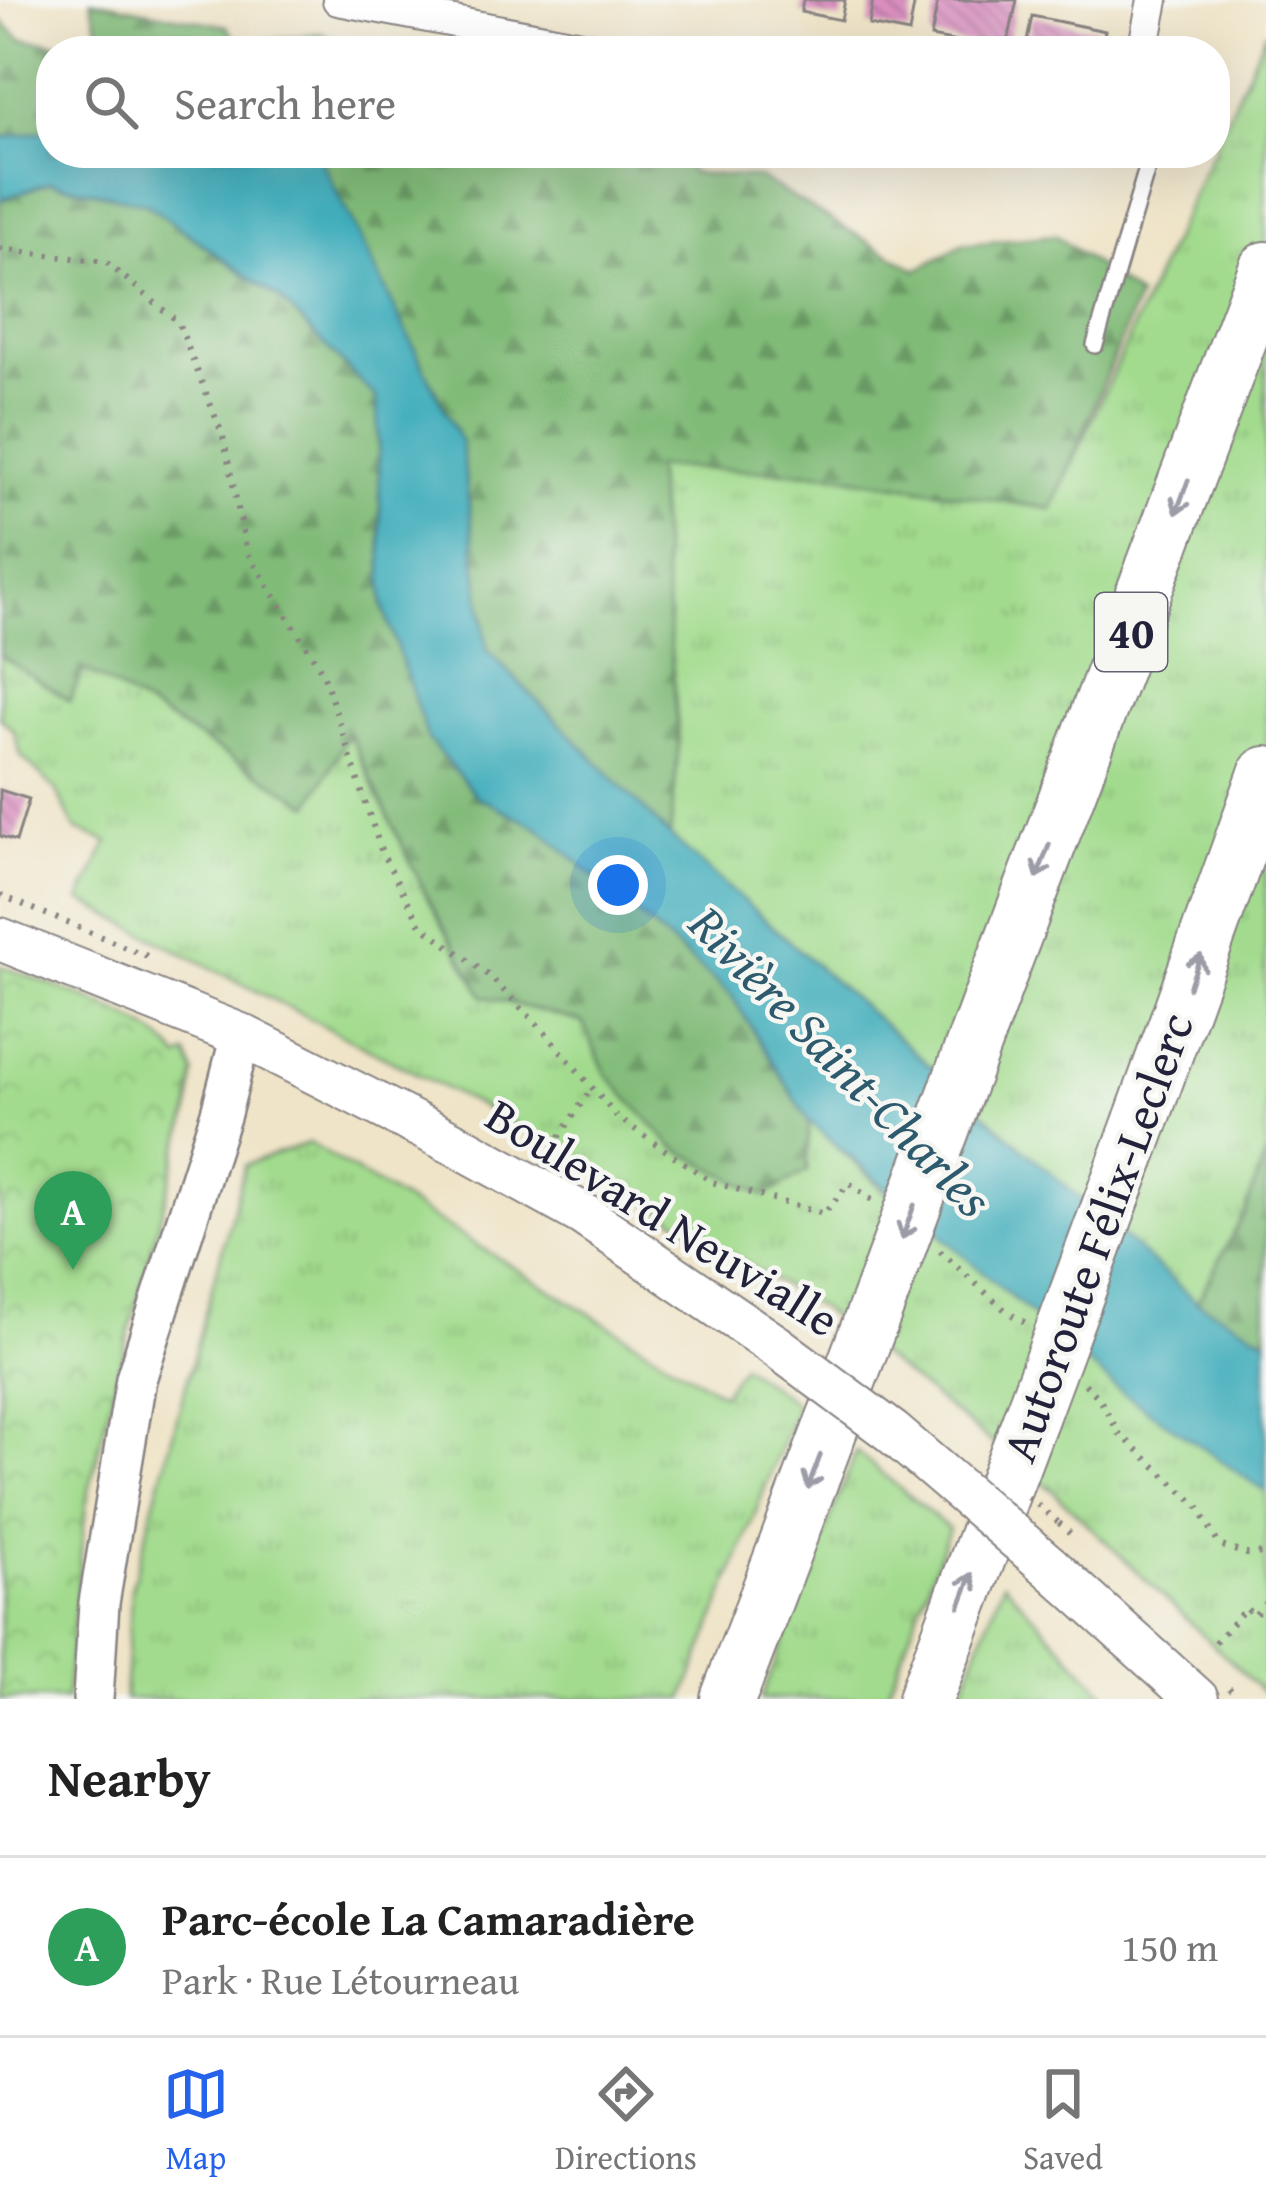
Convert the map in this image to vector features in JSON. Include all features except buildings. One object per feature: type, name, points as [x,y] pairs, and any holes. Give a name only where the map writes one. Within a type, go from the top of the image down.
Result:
[{"type":"highway","points":[[1209,417],[1266,242]]},
{"type":"highway","name":"40","points":[[728,1699],[1266,268]]},
{"type":"highway","name":"Autoroute Félix-Leclerc","points":[[925,1699],[1142,1121],[1266,774]]},
{"type":"main road","name":"Boulevard Neuvialle","points":[[0,939],[241,1035],[581,1213],[892,1432],[1197,1699]]},
{"type":"street","points":[[338,0],[529,36]]},
{"type":"street","points":[[1146,36],[1153,0]]},
{"type":"street","points":[[93,1699],[98,1603],[136,1379],[221,1113],[241,1035]]},
{"type":"lane","points":[[1094,345],[1147,168]]},
{"type":"path","points":[[0,249],[106,262],[178,322],[223,436],[247,552],[323,673],[382,853],[421,926],[488,975],[617,1117],[712,1182],[824,1214],[849,1183]]},
{"type":"path","points":[[553,1148],[592,1087]]},
{"type":"path","points":[[1215,1642],[1246,1608],[1254,1616],[1266,1604]]},
{"type":"green space","points":[[91,0],[227,26],[233,36],[100,36]]},
{"type":"green space","points":[[0,20],[21,39],[36,41],[36,132],[0,138]]},
{"type":"green space","points":[[1266,31],[1266,1153],[1246,1210],[1197,1302],[670,836],[679,743],[655,466],[823,473],[1052,509],[1204,168],[1230,168],[1230,111]]},
{"type":"green space","points":[[321,168],[687,168],[691,173],[759,178],[917,270],[962,245],[1055,235],[1138,297],[1052,509],[823,473],[655,467],[679,743],[670,836],[487,649],[461,442]]},
{"type":"green space","points":[[50,182],[145,203],[280,299],[377,399],[383,606],[476,796],[539,828],[732,996],[809,1121],[807,1171],[765,1196],[673,1147],[606,1074],[582,1022],[483,996],[429,901],[349,734],[310,805],[84,669],[69,701],[0,655],[0,200]]},
{"type":"green space","points":[[0,655],[70,700],[84,669],[310,805],[348,733],[429,901],[483,996],[582,1022],[607,1074],[807,1171],[809,1121],[891,1197],[1266,1492],[1266,1695],[1051,1489],[825,1312],[553,1144],[80,900],[108,842],[75,829],[56,790],[21,756],[14,731],[0,717]]},
{"type":"green space","points":[[0,966],[123,1015],[165,1042],[179,1058],[187,1055],[194,1073],[190,1108],[86,1504],[66,1699],[0,1699]]},
{"type":"green space","points":[[309,1143],[722,1394],[742,1365],[797,1404],[684,1699],[124,1699],[131,1590],[245,1165]]},
{"type":"green space","points":[[1266,1153],[1266,1339],[1197,1302],[1246,1210]]},
{"type":"green space","points":[[856,1452],[949,1529],[885,1699],[761,1699]]},
{"type":"green space","points":[[1003,1582],[1110,1699],[959,1699]]},
{"type":"water","name":"Rivière Saint-Charles","points":[[36,132],[36,168],[325,168],[461,442],[487,650],[670,836],[1197,1302],[1266,1339],[1266,1492],[1116,1388],[809,1121],[732,996],[539,828],[476,796],[428,739],[383,606],[377,399],[280,299],[145,203],[50,182],[0,200],[0,138]]},
{"type":"place","name":"Parc-école La Camaradière","points":[[73,1270]]}]
